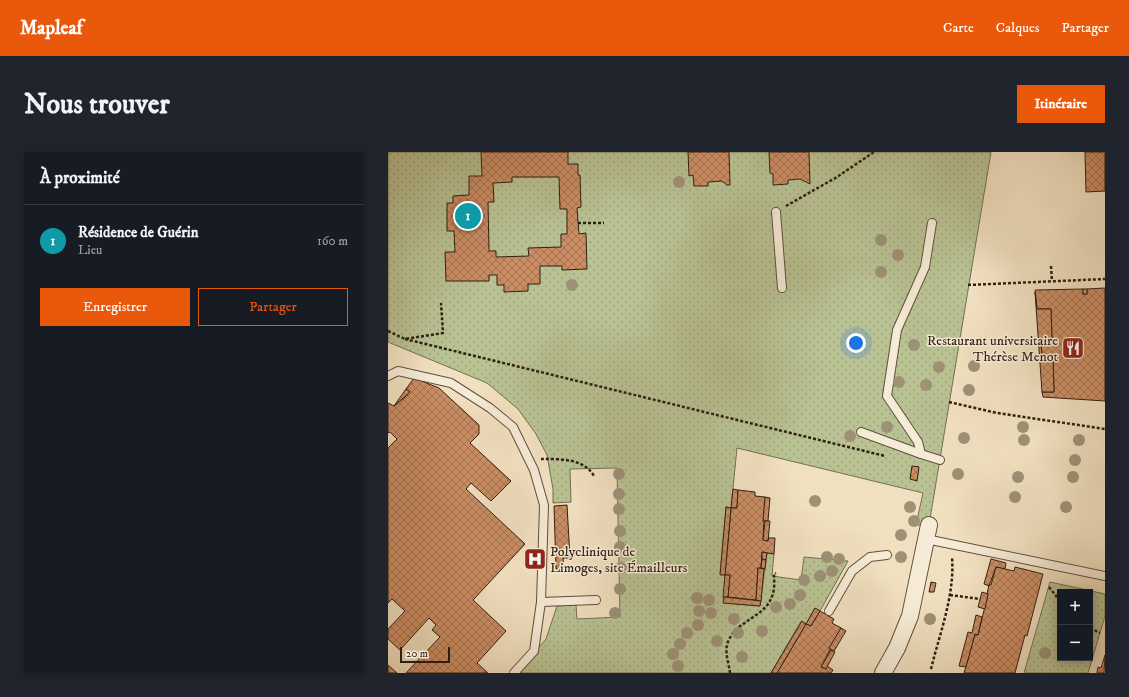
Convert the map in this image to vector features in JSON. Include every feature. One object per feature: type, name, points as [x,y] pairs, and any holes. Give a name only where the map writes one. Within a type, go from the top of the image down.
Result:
[{"type":"street","points":[[883,673],[897,648],[910,616],[928,532]]},
{"type":"lane","points":[[776,212],[782,288]]},
{"type":"lane","points":[[921,454],[918,442],[887,396],[897,330],[925,267],[932,223]]},
{"type":"lane","points":[[388,376],[398,370],[451,383],[490,408],[514,426],[534,470],[544,505],[542,602],[534,652],[514,673]]},
{"type":"lane","points":[[861,432],[940,460]]},
{"type":"lane","points":[[928,532],[951,544],[1105,576]]},
{"type":"lane","points":[[830,611],[852,571],[870,557],[887,555]]},
{"type":"lane","points":[[542,602],[596,600]]},
{"type":"path","points":[[776,212],[837,177],[874,152]]},
{"type":"path","points":[[578,223],[604,222]]},
{"type":"path","points":[[1051,266],[1052,281]]},
{"type":"path","points":[[968,285],[1105,279]]},
{"type":"path","points":[[405,339],[443,333],[441,303]]},
{"type":"path","points":[[388,331],[405,339],[893,458]]},
{"type":"path","points":[[949,402],[997,412],[1105,429]]},
{"type":"path","points":[[528,458],[580,463],[590,469],[594,476]]},
{"type":"path","points":[[931,669],[950,595],[953,569],[951,544]]},
{"type":"path","points":[[730,673],[727,658],[727,646],[730,639],[739,626],[761,613],[767,606],[773,594],[774,574],[776,573]]},
{"type":"path","points":[[1049,587],[1057,597]]},
{"type":"path","points":[[950,595],[980,599]]},
{"type":"path","points":[[1093,630],[1100,633]]},
{"type":"green space","points":[[388,152],[991,152],[929,525],[916,525],[923,493],[737,448],[731,508],[726,507],[720,574],[725,575],[724,603],[760,606],[767,553],[774,554],[772,576],[801,580],[804,557],[848,561],[820,611],[815,608],[806,624],[801,621],[771,673],[516,673],[546,639],[557,606],[576,605],[577,619],[620,617],[617,468],[570,469],[571,502],[553,503],[553,489],[547,455],[536,434],[518,409],[487,383],[388,342]]},
{"type":"green space","points":[[1050,582],[1082,589],[1057,589],[1057,661],[1092,661],[1088,673],[1024,673]]},
{"type":"green space","points":[[1093,591],[1105,594],[1105,616],[1093,656]]},
{"type":"building","points":[[481,152],[568,152],[568,164],[578,164],[578,175],[580,175],[581,207],[577,208],[579,234],[586,233],[587,269],[562,270],[562,266],[540,266],[540,284],[528,284],[528,291],[504,292],[504,285],[497,285],[497,275],[489,275],[489,281],[446,281],[445,252],[455,252],[454,231],[447,231],[447,203],[453,203],[453,196],[469,195],[469,176],[482,176]],"holes":[[[512,177],[559,177],[560,209],[567,209],[567,234],[561,234],[561,247],[528,248],[529,256],[496,257],[496,251],[489,251],[488,202],[494,202],[493,183],[512,182]]]},
{"type":"building","points":[[688,152],[729,152],[730,185],[727,185],[722,181],[708,182],[708,186],[694,186],[693,175],[689,176]]},
{"type":"building","points":[[769,152],[809,152],[810,184],[800,179],[788,180],[788,184],[773,185],[773,174],[770,173]]},
{"type":"building","points":[[1085,152],[1105,152],[1105,191],[1086,192]]},
{"type":"building","name":"Restaurant universitaire Thérèse Menot","points":[[1105,288],[1105,401],[1043,397],[1042,392],[1054,392],[1053,357],[1042,357],[1041,340],[1052,339],[1051,309],[1037,309],[1035,290],[1083,289],[1083,294],[1087,294],[1087,289]]},
{"type":"building","points":[[1083,289],[1087,289],[1087,294],[1083,294]]},
{"type":"building","points":[[1035,292],[1037,309],[1051,309],[1052,339],[1041,340],[1042,357],[1053,357],[1054,392],[1042,392]]},
{"type":"building","points":[[414,378],[439,388],[479,425],[479,434],[470,443],[511,481],[491,501],[471,483],[466,489],[525,544],[473,600],[506,631],[477,663],[488,673],[406,673],[440,637],[432,630],[436,625],[429,618],[400,650],[388,639],[388,629],[405,611],[392,599],[388,603],[388,448],[397,439],[390,432],[388,433],[388,403],[394,406],[405,397],[410,392],[406,389]]},
{"type":"building","points":[[406,389],[410,392],[394,406]]},
{"type":"building","points":[[912,466],[919,467],[917,481],[910,479]]},
{"type":"building","points":[[733,489],[738,490],[737,508],[731,508]]},
{"type":"building","points":[[738,490],[755,492],[755,496],[765,497],[763,540],[768,541],[768,538],[775,538],[774,554],[762,552],[761,568],[758,568],[756,600],[728,597],[730,575],[725,575],[731,508],[737,508]]},
{"type":"building","points":[[765,497],[770,498],[768,521],[763,521]]},
{"type":"building","points":[[567,505],[570,558],[563,558],[564,569],[556,569],[554,506]]},
{"type":"building","points":[[726,507],[731,508],[725,575],[720,575]]},
{"type":"building","points":[[765,521],[770,521],[768,541],[763,540]]},
{"type":"building","points":[[762,552],[767,553],[766,560],[762,559]]},
{"type":"building","points":[[762,559],[766,560],[765,569],[761,568]]},
{"type":"building","points":[[991,559],[1006,563],[1005,569],[996,567],[989,586],[984,584]]},
{"type":"building","points":[[996,567],[1014,571],[1015,567],[1043,574],[1027,636],[1025,635],[1015,673],[964,673],[975,634],[978,635],[989,585],[991,585]]},
{"type":"building","points":[[758,568],[764,569],[761,601],[756,600]]},
{"type":"building","points":[[725,575],[730,575],[728,597],[723,597]]},
{"type":"building","points":[[931,582],[936,583],[934,592],[929,592]]},
{"type":"building","points":[[982,592],[988,594],[985,609],[978,607]]},
{"type":"building","points":[[724,597],[761,601],[760,606],[723,603]]},
{"type":"building","points":[[815,608],[820,611],[811,626],[806,624]]},
{"type":"building","points":[[820,611],[834,619],[832,623],[841,628],[821,667],[826,669],[827,666],[833,670],[831,673],[777,673],[806,624],[811,626]]},
{"type":"building","points":[[976,615],[982,617],[978,635],[975,634],[966,667],[959,666],[968,632],[972,633]]},
{"type":"building","points":[[802,621],[806,624],[777,673],[771,673]]},
{"type":"building","points":[[841,628],[846,631],[834,651],[829,648]]},
{"type":"building","points":[[831,650],[835,652],[826,669],[821,667]]},
{"type":"building","points":[[1105,655],[1104,673],[1097,673],[1098,667],[1101,668]]},
{"type":"building","points":[[388,665],[397,673],[388,673]]},
{"type":"place","name":"Résidence de Guérin","points":[[468,216]]},
{"type":"place","name":"Restaurant universitaire Thérèse Menot","points":[[1073,348]]},
{"type":"place","name":"Polyclinique de Limoges, site Émailleurs","points":[[535,559]]}]
